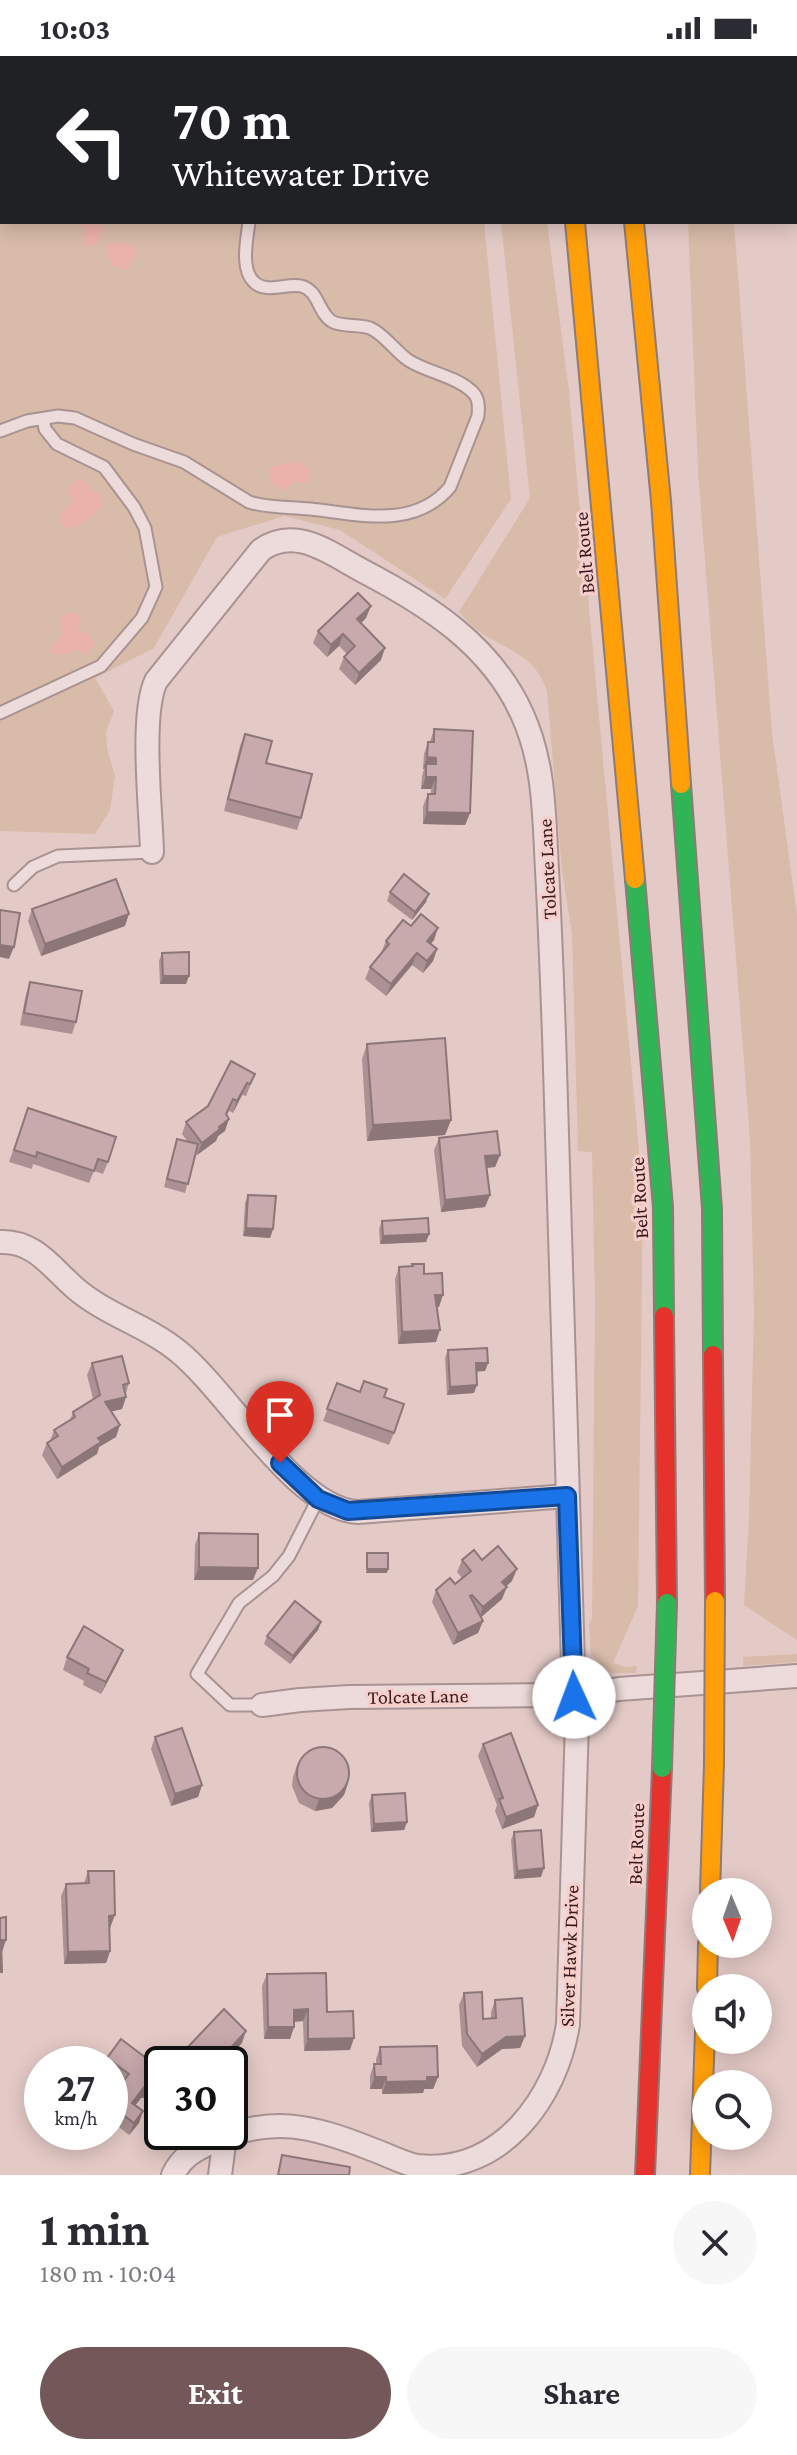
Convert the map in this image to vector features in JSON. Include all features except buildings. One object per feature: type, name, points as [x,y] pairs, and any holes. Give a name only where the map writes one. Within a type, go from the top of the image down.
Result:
[{"type":"highway","name":"Belt Route","points":[[575,224],[621,708],[663,1207],[667,1603],[645,2175]]},
{"type":"highway","points":[[634,224],[661,501],[712,1209],[715,1601],[710,1878]]},
{"type":"highway","points":[[659,284],[661,501]]},
{"type":"highway","points":[[700,2175],[704,2054]]},
{"type":"street","name":"Tolcate Lane","points":[[152,852],[148,720],[152,691],[156,681],[270,544],[289,539],[308,542],[413,597],[456,629],[487,659],[522,713],[543,783],[551,934],[574,1697]]},
{"type":"street","points":[[0,1242],[14,1242],[28,1247],[57,1269],[76,1289],[182,1354],[296,1481],[318,1499],[339,1509],[358,1512],[567,1496]]},
{"type":"street","name":"Tolcate Lane","points":[[262,1705],[349,1697],[574,1697],[619,1689],[797,1676]]},
{"type":"street","name":"Silver Hawk Drive","points":[[248,2129],[299,2126],[327,2132],[404,2162],[446,2167],[475,2160],[491,2152],[507,2141],[533,2112],[561,2060],[568,2024],[577,1721],[574,1697]]},
{"type":"street","name":"Silver Hawk Drive","points":[[173,2175],[187,2155],[197,2150]]},
{"type":"street","points":[[220,2175],[223,2150]]},
{"type":"lane","points":[[0,431],[27,421],[58,416],[75,418],[184,462],[249,502],[261,505],[380,518],[428,505],[443,496],[450,487],[478,416],[476,397],[462,385],[409,361],[371,329],[334,323],[309,290],[301,286],[257,285],[250,279],[247,266],[249,224]]},
{"type":"lane","points":[[0,713],[101,666],[142,618],[156,587],[145,528],[134,507],[104,467],[49,437],[43,419]]},
{"type":"lane","points":[[14,885],[33,867],[58,856],[152,852]]},
{"type":"lane","points":[[262,1705],[230,1705],[197,1674],[239,1603],[273,1576],[289,1556],[318,1499]]},
{"type":"shaded area","points":[[0,224],[484,224],[511,499],[445,599],[340,530],[284,516],[217,537],[154,648],[95,678],[114,711],[106,732],[115,776],[110,810],[95,834],[0,831]]},
{"type":"shaded area","points":[[501,224],[547,224],[569,391],[643,1193],[638,1606],[613,1663],[625,1667],[637,1666],[636,1673],[611,1673],[591,1655],[595,1302],[592,1152],[578,1151],[572,934],[562,871],[547,691],[542,679],[527,661],[477,630],[459,612],[530,498]]},
{"type":"shaded area","points":[[688,224],[734,224],[772,733],[797,915],[797,1640],[744,1605],[754,1311],[750,1139],[698,471]]},
{"type":"shaded area","points":[[797,1654],[797,1662],[743,1666],[743,1657]]},
{"type":"sand","points":[[79,224],[101,224],[103,233],[89,247],[83,243],[83,228]]},
{"type":"sand","points":[[126,243],[137,250],[128,269],[113,266],[107,256],[106,245]]},
{"type":"sand","points":[[299,461],[308,467],[310,480],[302,483],[295,481],[285,490],[272,483],[269,471],[272,466]]},
{"type":"sand","points":[[77,479],[84,479],[90,490],[100,494],[103,505],[86,521],[65,529],[61,516],[73,503],[67,490]]},
{"type":"sand","points":[[69,611],[80,616],[78,630],[90,634],[94,643],[85,654],[74,649],[69,654],[52,652],[52,645],[62,635],[60,619]]},
{"type":"traffic: fast","points":[[681,784],[712,1209],[713,1355]]},
{"type":"traffic: fast","points":[[635,879],[663,1207],[664,1316]]},
{"type":"traffic: fast","points":[[662,1768],[667,1603]]},
{"type":"traffic: slow","points":[[575,224],[635,879]]},
{"type":"traffic: slow","points":[[634,224],[661,501],[681,784]]},
{"type":"traffic: slow","points":[[714,1764],[715,1601]]},
{"type":"traffic: slow","points":[[710,1878],[714,1764]]},
{"type":"traffic: slow","points":[[707,1974],[708,1958]]},
{"type":"traffic: slow","points":[[700,2175],[704,2054]]},
{"type":"traffic: jam","points":[[664,1316],[667,1603]]},
{"type":"traffic: jam","points":[[713,1355],[715,1601]]},
{"type":"traffic: jam","points":[[645,2175],[662,1768]]},
{"type":"route","points":[[280,1463],[318,1499],[348,1511],[567,1496],[574,1697]]}]
